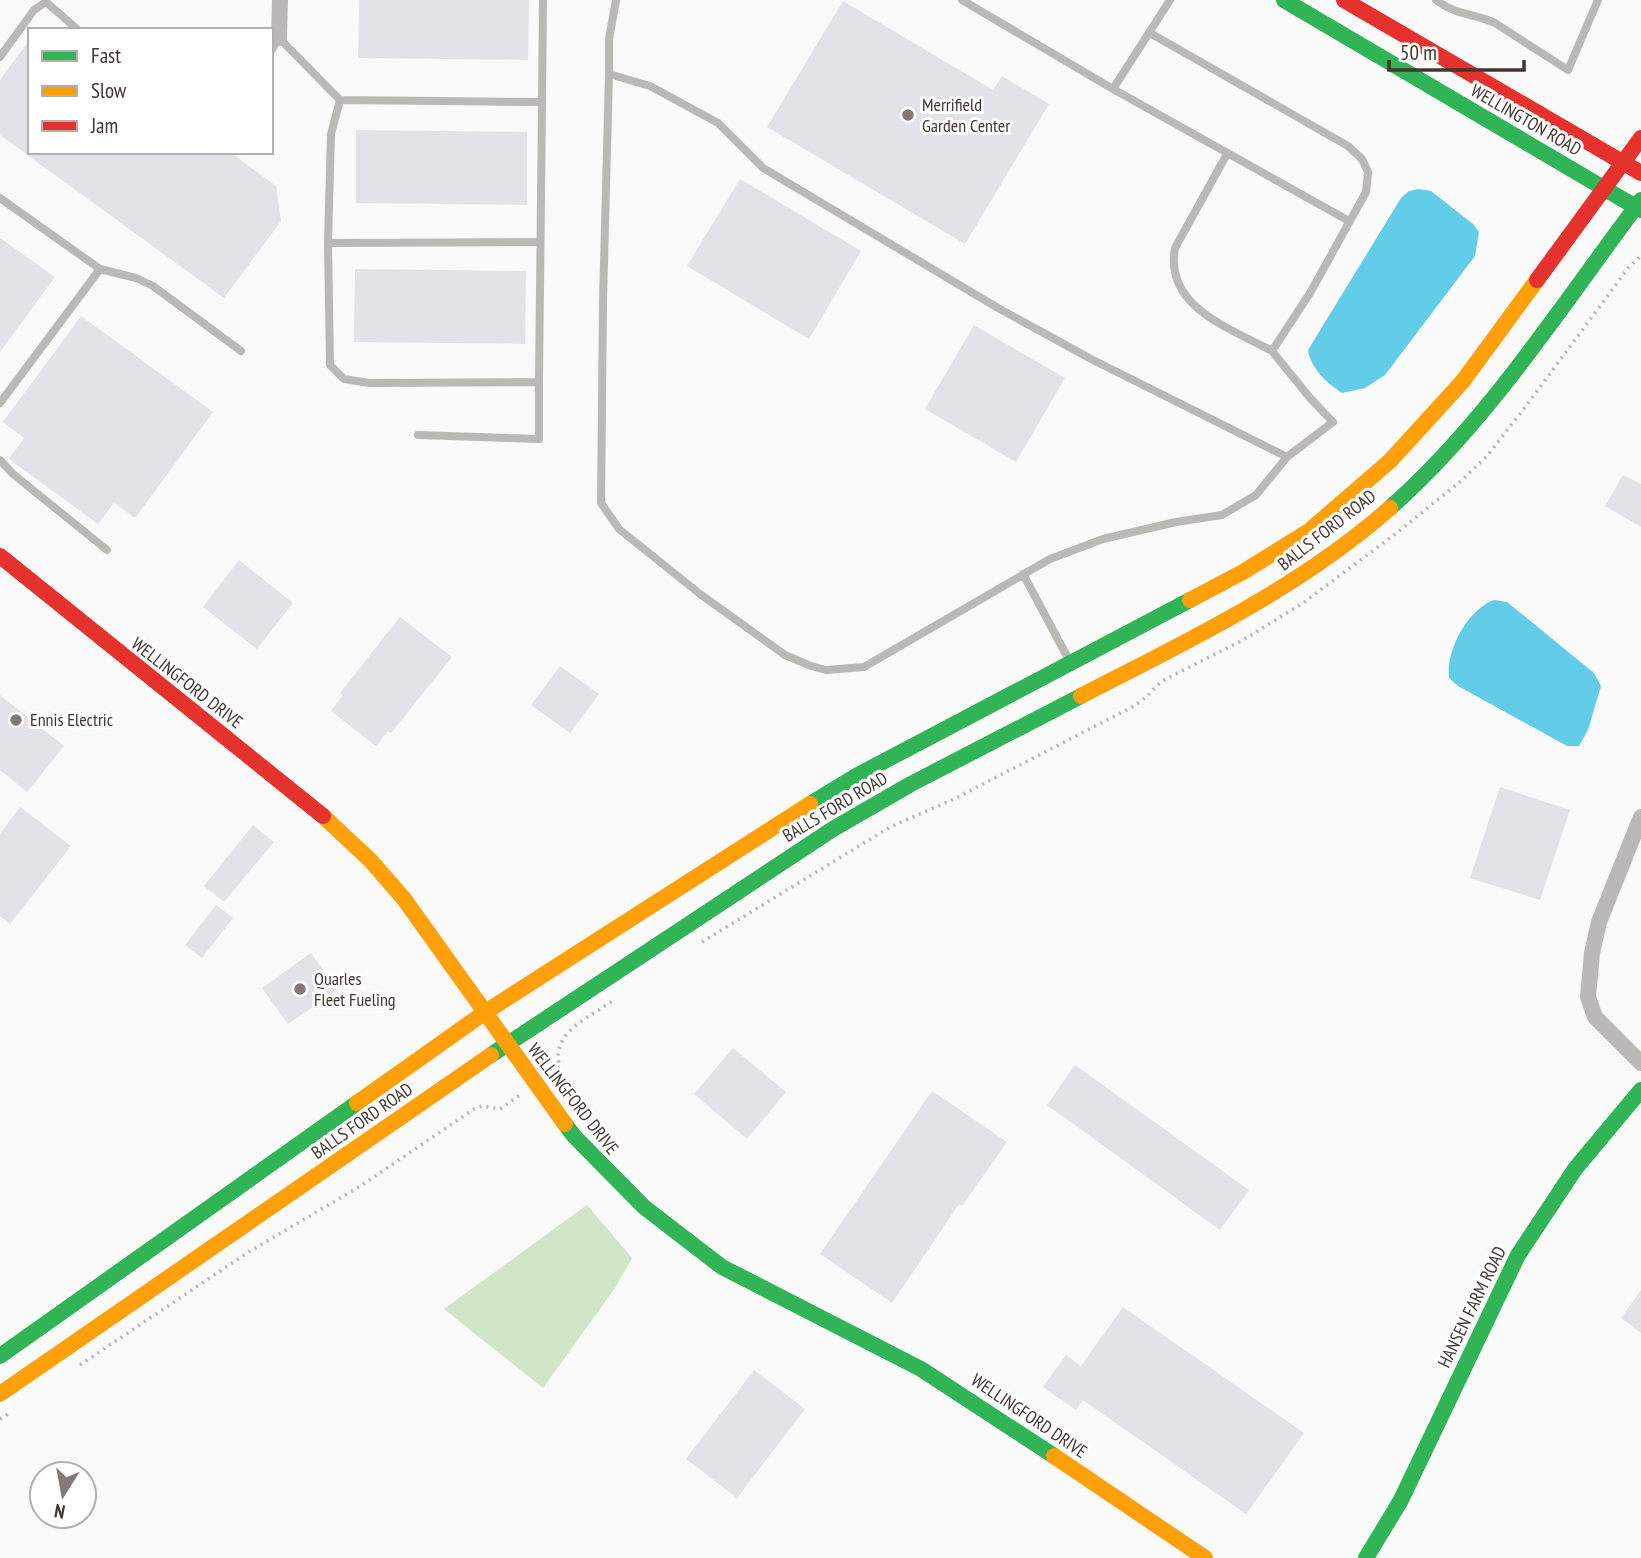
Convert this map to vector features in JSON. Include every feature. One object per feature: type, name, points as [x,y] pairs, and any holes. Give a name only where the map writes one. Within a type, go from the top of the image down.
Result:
[{"type":"main road","name":"WELLINGTON ROAD","points":[[1284,0],[1639,206]]},
{"type":"main road","name":"WELLINGTON ROAD","points":[[1344,0],[1641,173]]},
{"type":"main road","name":"BALLS FORD ROAD","points":[[0,1356],[484,1013],[568,957],[856,776],[1070,663],[1309,531],[1359,490],[1430,419],[1463,381],[1641,138]]},
{"type":"main road","name":"BALLS FORD ROAD","points":[[0,1394],[506,1045],[833,830],[911,784],[1261,602],[1321,561],[1373,521],[1442,457],[1476,420],[1639,206]]},
{"type":"main road","name":"WELLINGFORD DRIVE","points":[[0,556],[335,826],[371,861],[404,899],[506,1045],[574,1136],[644,1207],[722,1267],[921,1369],[982,1406],[1205,1558]]},
{"type":"main road","points":[[1031,722],[1066,685],[1070,663]]},
{"type":"main road","name":"HANSEN FARM ROAD","points":[[1366,1558],[1401,1500],[1523,1246],[1578,1162],[1641,1090]]},
{"type":"street","points":[[275,45],[280,0]]},
{"type":"street","points":[[1641,817],[1599,922],[1592,953],[1588,997],[1595,1017],[1641,1063]]},
{"type":"lane","points":[[418,435],[539,439],[543,0]]},
{"type":"lane","points":[[616,0],[609,39],[601,503],[620,529],[700,594],[785,655],[826,670],[864,667],[1050,559],[1103,539],[1222,515],[1256,495],[1287,457],[1333,422],[1272,351],[1191,304],[1177,282],[1173,261],[1175,248],[1227,154]]},
{"type":"lane","points":[[962,0],[1349,222]]},
{"type":"lane","points":[[1113,89],[1170,0]]},
{"type":"lane","points":[[1436,0],[1460,15],[1482,17],[1495,23],[1568,69],[1598,0]]},
{"type":"lane","points":[[0,57],[34,10],[46,2],[76,28]]},
{"type":"lane","points":[[1150,33],[1348,146],[1362,159],[1368,172],[1366,192],[1310,293],[1272,351]]},
{"type":"lane","points":[[275,45],[340,100],[542,103]]},
{"type":"lane","points":[[609,74],[650,86],[718,123],[763,168],[998,308],[1093,360],[1287,457]]},
{"type":"lane","points":[[340,100],[331,134],[328,243],[330,365],[344,379],[369,383],[539,382]]},
{"type":"lane","points":[[0,198],[100,269],[136,278],[153,286],[241,351]]},
{"type":"lane","points":[[328,243],[540,242]]},
{"type":"lane","points":[[0,403],[100,269]]},
{"type":"lane","points":[[0,460],[13,474],[107,550]]},
{"type":"lane","points":[[1023,574],[1070,663]]},
{"type":"path","points":[[697,945],[890,827],[1002,775],[1133,706]]},
{"type":"path","points":[[550,1073],[560,1068],[558,1046],[565,1034],[623,994]]},
{"type":"path","points":[[78,1367],[247,1253],[359,1187],[474,1109],[482,1106],[500,1109],[510,1102]]},
{"type":"path","points":[[0,1419],[11,1412]]},
{"type":"green space","points":[[587,1205],[632,1258],[615,1288],[543,1388],[444,1309]]},
{"type":"water","points":[[1409,191],[1431,191],[1473,224],[1479,232],[1475,256],[1385,375],[1365,388],[1342,393],[1321,375],[1312,363],[1308,350],[1401,198]]},
{"type":"water","points":[[1494,600],[1507,602],[1594,673],[1601,686],[1588,730],[1579,746],[1567,746],[1458,686],[1449,678],[1451,655],[1460,632],[1475,612]]},
{"type":"building","points":[[359,0],[529,0],[528,60],[358,58]]},
{"type":"building","name":"Merrifield Garden Center","points":[[843,1],[993,90],[1002,76],[1049,104],[965,244],[767,127]]},
{"type":"building","points":[[28,42],[28,154],[233,154],[276,186],[281,221],[224,298],[0,135],[0,80]]},
{"type":"building","points":[[356,130],[527,132],[527,205],[356,203]]},
{"type":"building","points":[[740,179],[861,251],[809,339],[687,266]]},
{"type":"building","points":[[0,238],[55,277],[0,352]]},
{"type":"building","points":[[355,269],[526,271],[525,344],[354,342]]},
{"type":"building","points":[[81,316],[213,412],[135,518],[114,503],[98,524],[9,459],[24,438],[3,422]]},
{"type":"building","points":[[974,325],[1065,378],[1016,462],[925,409]]},
{"type":"building","points":[[1623,475],[1641,484],[1641,527],[1605,506]]},
{"type":"building","points":[[239,560],[293,603],[257,649],[203,607]]},
{"type":"building","points":[[400,617],[452,657],[391,733],[388,731],[376,746],[331,711],[343,695],[340,693]]},
{"type":"building","points":[[560,666],[599,694],[570,733],[531,705]]},
{"type":"building","name":"Ennis Electric","points":[[0,695],[64,746],[27,792],[0,770]]},
{"type":"building","points":[[1500,787],[1570,810],[1540,900],[1470,878]]},
{"type":"building","points":[[20,807],[71,846],[10,924],[0,916],[0,834]]},
{"type":"building","points":[[253,825],[274,842],[224,902],[204,886]]},
{"type":"building","points":[[216,905],[233,918],[202,958],[185,945]]},
{"type":"building","name":"Quarles Fleet Fueling","points":[[311,953],[337,990],[288,1024],[262,988]]},
{"type":"building","points":[[733,1048],[786,1092],[747,1139],[694,1094]]},
{"type":"building","points":[[1075,1065],[1249,1190],[1220,1230],[1047,1105]]},
{"type":"building","points":[[932,1091],[1007,1142],[962,1206],[959,1204],[892,1303],[820,1254]]},
{"type":"building","points":[[1641,1290],[1641,1333],[1621,1318]]},
{"type":"building","points":[[1123,1307],[1304,1433],[1246,1514],[1083,1400],[1076,1410],[1043,1387],[1066,1355],[1081,1366]]},
{"type":"building","points":[[754,1370],[805,1409],[737,1498],[686,1459]]},
{"type":"traffic: fast","points":[[1284,0],[1641,210]]},
{"type":"traffic: fast","points":[[1390,508],[1426,474],[1492,399],[1641,200]]},
{"type":"traffic: fast","points":[[810,804],[856,776],[1190,600]]},
{"type":"traffic: fast","points":[[491,1055],[833,829],[911,784],[1081,696]]},
{"type":"traffic: fast","points":[[1366,1558],[1401,1500],[1518,1255],[1575,1169],[1641,1090]]},
{"type":"traffic: fast","points":[[0,1356],[357,1103]]},
{"type":"traffic: fast","points":[[565,1124],[644,1207],[722,1267],[921,1369],[1054,1456]]},
{"type":"traffic: slow","points":[[1190,600],[1243,572],[1309,531],[1390,461],[1463,381],[1537,280]]},
{"type":"traffic: slow","points":[[1081,696],[1202,633],[1280,588],[1318,564],[1390,508]]},
{"type":"traffic: slow","points":[[357,1103],[484,1013],[810,804]]},
{"type":"traffic: slow","points":[[323,816],[371,861],[404,899],[565,1124]]},
{"type":"traffic: slow","points":[[0,1394],[491,1055]]},
{"type":"traffic: slow","points":[[1054,1456],[1205,1558]]},
{"type":"traffic: jam","points":[[1344,0],[1641,173]]},
{"type":"traffic: jam","points":[[1537,280],[1641,138]]},
{"type":"traffic: jam","points":[[0,556],[323,816]]},
{"type":"place","name":"Merrifield Garden Center","points":[[908,115]]},
{"type":"place","name":"Ennis Electric","points":[[16,720]]},
{"type":"place","name":"Quarles Fleet Fueling","points":[[300,989]]}]
